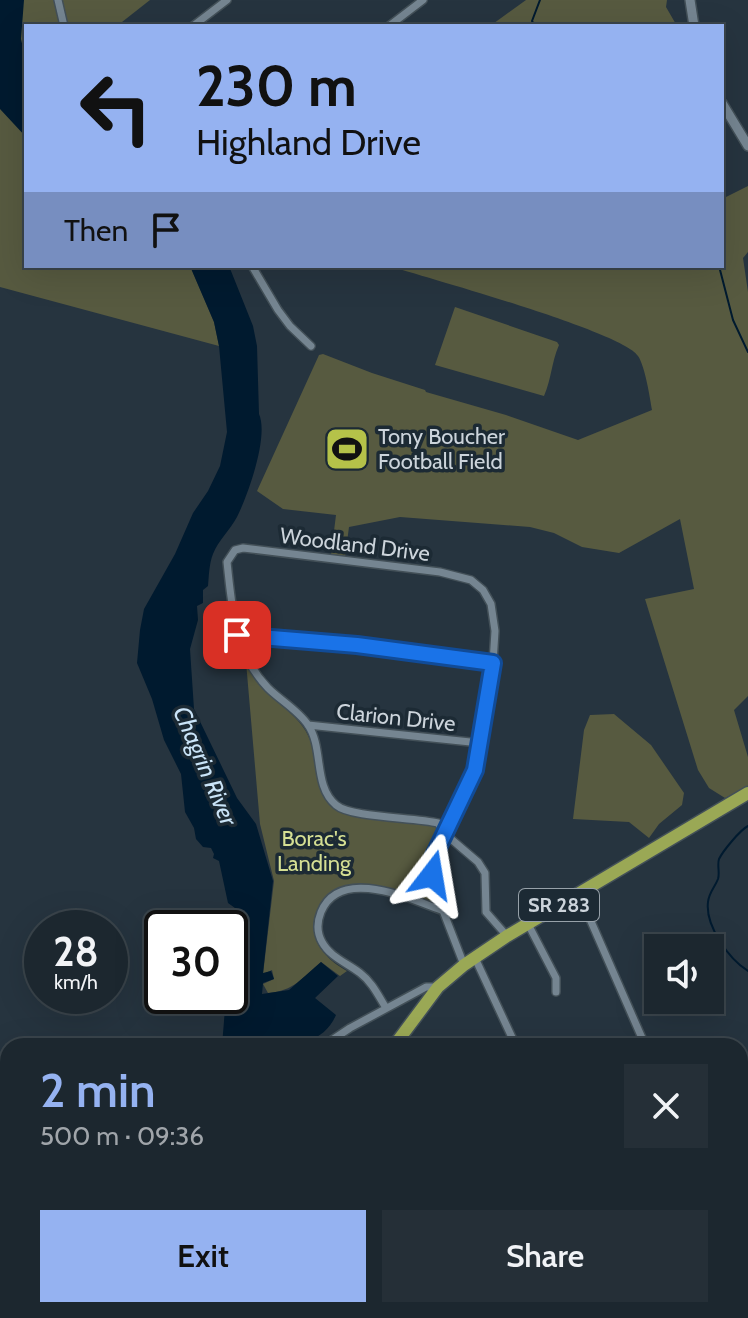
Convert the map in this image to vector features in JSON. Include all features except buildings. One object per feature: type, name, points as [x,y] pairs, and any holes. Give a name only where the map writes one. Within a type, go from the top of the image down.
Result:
[{"type":"main road","name":"SR 283","points":[[400,1038],[438,987],[469,961],[748,793]]},
{"type":"street","points":[[58,0],[64,24]]},
{"type":"street","points":[[196,24],[227,0]]},
{"type":"street","points":[[392,24],[423,0]]},
{"type":"street","points":[[690,0],[694,24]]},
{"type":"street","points":[[724,106],[744,133],[748,146]]},
{"type":"street","points":[[253,268],[284,318],[311,346]]},
{"type":"street","name":"Woodland Drive","points":[[237,635],[227,562],[235,550],[243,548],[440,572],[471,580],[483,590],[491,604],[495,631],[493,663]]},
{"type":"street","points":[[507,936],[486,912],[485,873],[478,862],[444,833],[438,823],[345,811],[334,804],[324,786],[308,725],[265,685],[247,658],[237,635],[357,645],[493,663],[475,770],[444,833],[432,860],[435,890],[444,911],[512,1038]]},
{"type":"street","name":"Clarion Drive","points":[[308,725],[480,743]]},
{"type":"street","points":[[386,1008],[371,983],[330,953],[321,941],[318,930],[325,904],[341,891],[385,890],[444,911]]},
{"type":"street","points":[[579,894],[642,1038]]},
{"type":"street","points":[[528,924],[556,978],[556,992]]},
{"type":"street","points":[[336,1038],[426,987],[438,987]]},
{"type":"green space","points":[[0,0],[150,0],[123,24],[24,24],[24,268],[191,268],[214,322],[219,346],[0,287]]},
{"type":"green space","points":[[526,0],[667,0],[666,7],[676,24],[493,24]]},
{"type":"green space","points":[[748,186],[748,252],[743,258],[748,292],[748,696],[734,710],[748,757],[748,787],[725,798],[709,788],[698,770],[645,599],[694,589],[680,519],[619,553],[582,547],[554,533],[530,527],[400,517],[349,527],[345,557],[331,555],[336,515],[283,509],[257,491],[319,355],[323,354],[426,392],[578,440],[652,410],[641,361],[625,346],[563,320],[396,268],[724,268],[724,198]]},
{"type":"green space","points":[[455,307],[557,342],[559,345],[544,396],[435,365]]},
{"type":"green space","name":"Borac's Landing","points":[[246,662],[268,692],[303,727],[313,748],[326,793],[339,812],[434,825],[439,831],[429,862],[434,903],[386,888],[359,885],[346,888],[325,902],[318,911],[314,933],[318,945],[327,956],[347,971],[340,976],[321,962],[291,987],[268,993],[263,984],[274,979],[272,970],[263,974],[274,881],[260,824]]},
{"type":"green space","points":[[614,714],[651,745],[684,793],[682,805],[659,824],[649,838],[629,822],[573,819],[584,730],[590,715]]},
{"type":"water","points":[[0,0],[24,0],[21,39],[24,52],[24,135],[0,109]]},
{"type":"water","name":"Chagrin River","points":[[191,268],[230,268],[253,326],[257,346],[261,424],[256,466],[246,495],[237,517],[213,554],[208,586],[203,590],[203,603],[197,606],[198,620],[190,649],[194,709],[237,798],[256,824],[273,881],[263,973],[271,971],[274,979],[263,983],[262,994],[289,990],[321,962],[338,976],[315,998],[336,1015],[316,1038],[223,1038],[225,1014],[248,1014],[248,910],[235,910],[228,903],[219,861],[213,858],[211,848],[203,847],[196,839],[185,812],[181,774],[164,740],[137,663],[144,609],[220,466],[227,432],[214,322]]},
{"type":"waterway","points":[[534,24],[532,21],[540,0]]},
{"type":"waterway","points":[[720,268],[733,320],[748,352]]},
{"type":"waterway","points":[[748,826],[719,859],[718,879],[708,902],[714,931],[733,959],[748,971]]},
{"type":"place","name":"Tony Boucher Football Field","points":[[347,449]]},
{"type":"route","points":[[237,635],[357,645],[493,663],[475,770],[432,860],[432,875]]}]
